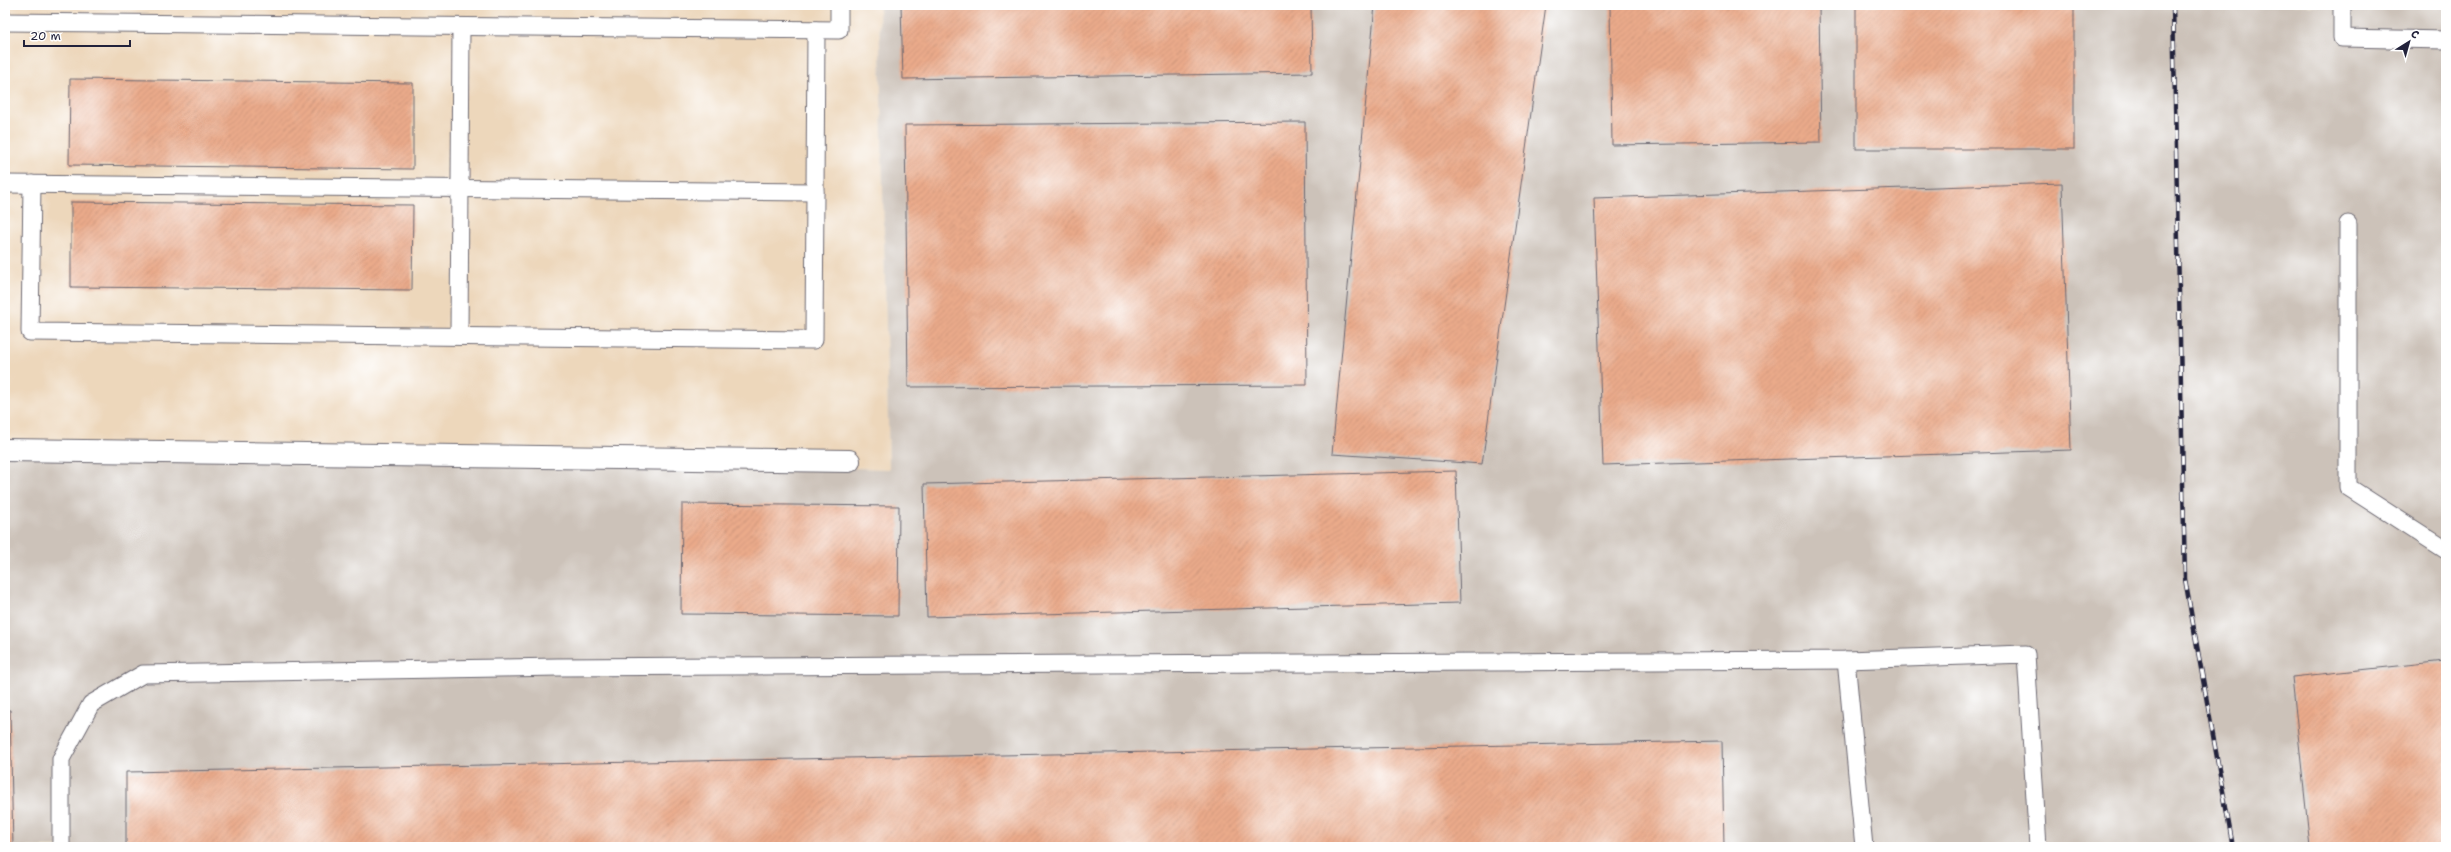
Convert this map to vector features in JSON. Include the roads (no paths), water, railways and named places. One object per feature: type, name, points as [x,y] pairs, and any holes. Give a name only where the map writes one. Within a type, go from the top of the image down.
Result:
[{"type":"street","points":[[5,450],[849,461]]},
{"type":"lane","points":[[5,22],[839,30],[839,5]]},
{"type":"lane","points":[[2342,5],[2342,38],[2446,40]]},
{"type":"lane","points":[[459,336],[461,26]]},
{"type":"lane","points":[[32,184],[30,332],[814,340],[816,30]]},
{"type":"lane","points":[[5,184],[815,192]]},
{"type":"lane","points":[[2348,224],[2348,487],[2446,550]]},
{"type":"lane","points":[[61,847],[61,759],[91,704],[143,674],[558,667],[1846,660],[2026,654],[2038,847]]},
{"type":"lane","points":[[1846,660],[1864,847]]},
{"type":"railway","points":[[2173,5],[2185,579],[2233,847]]}]
